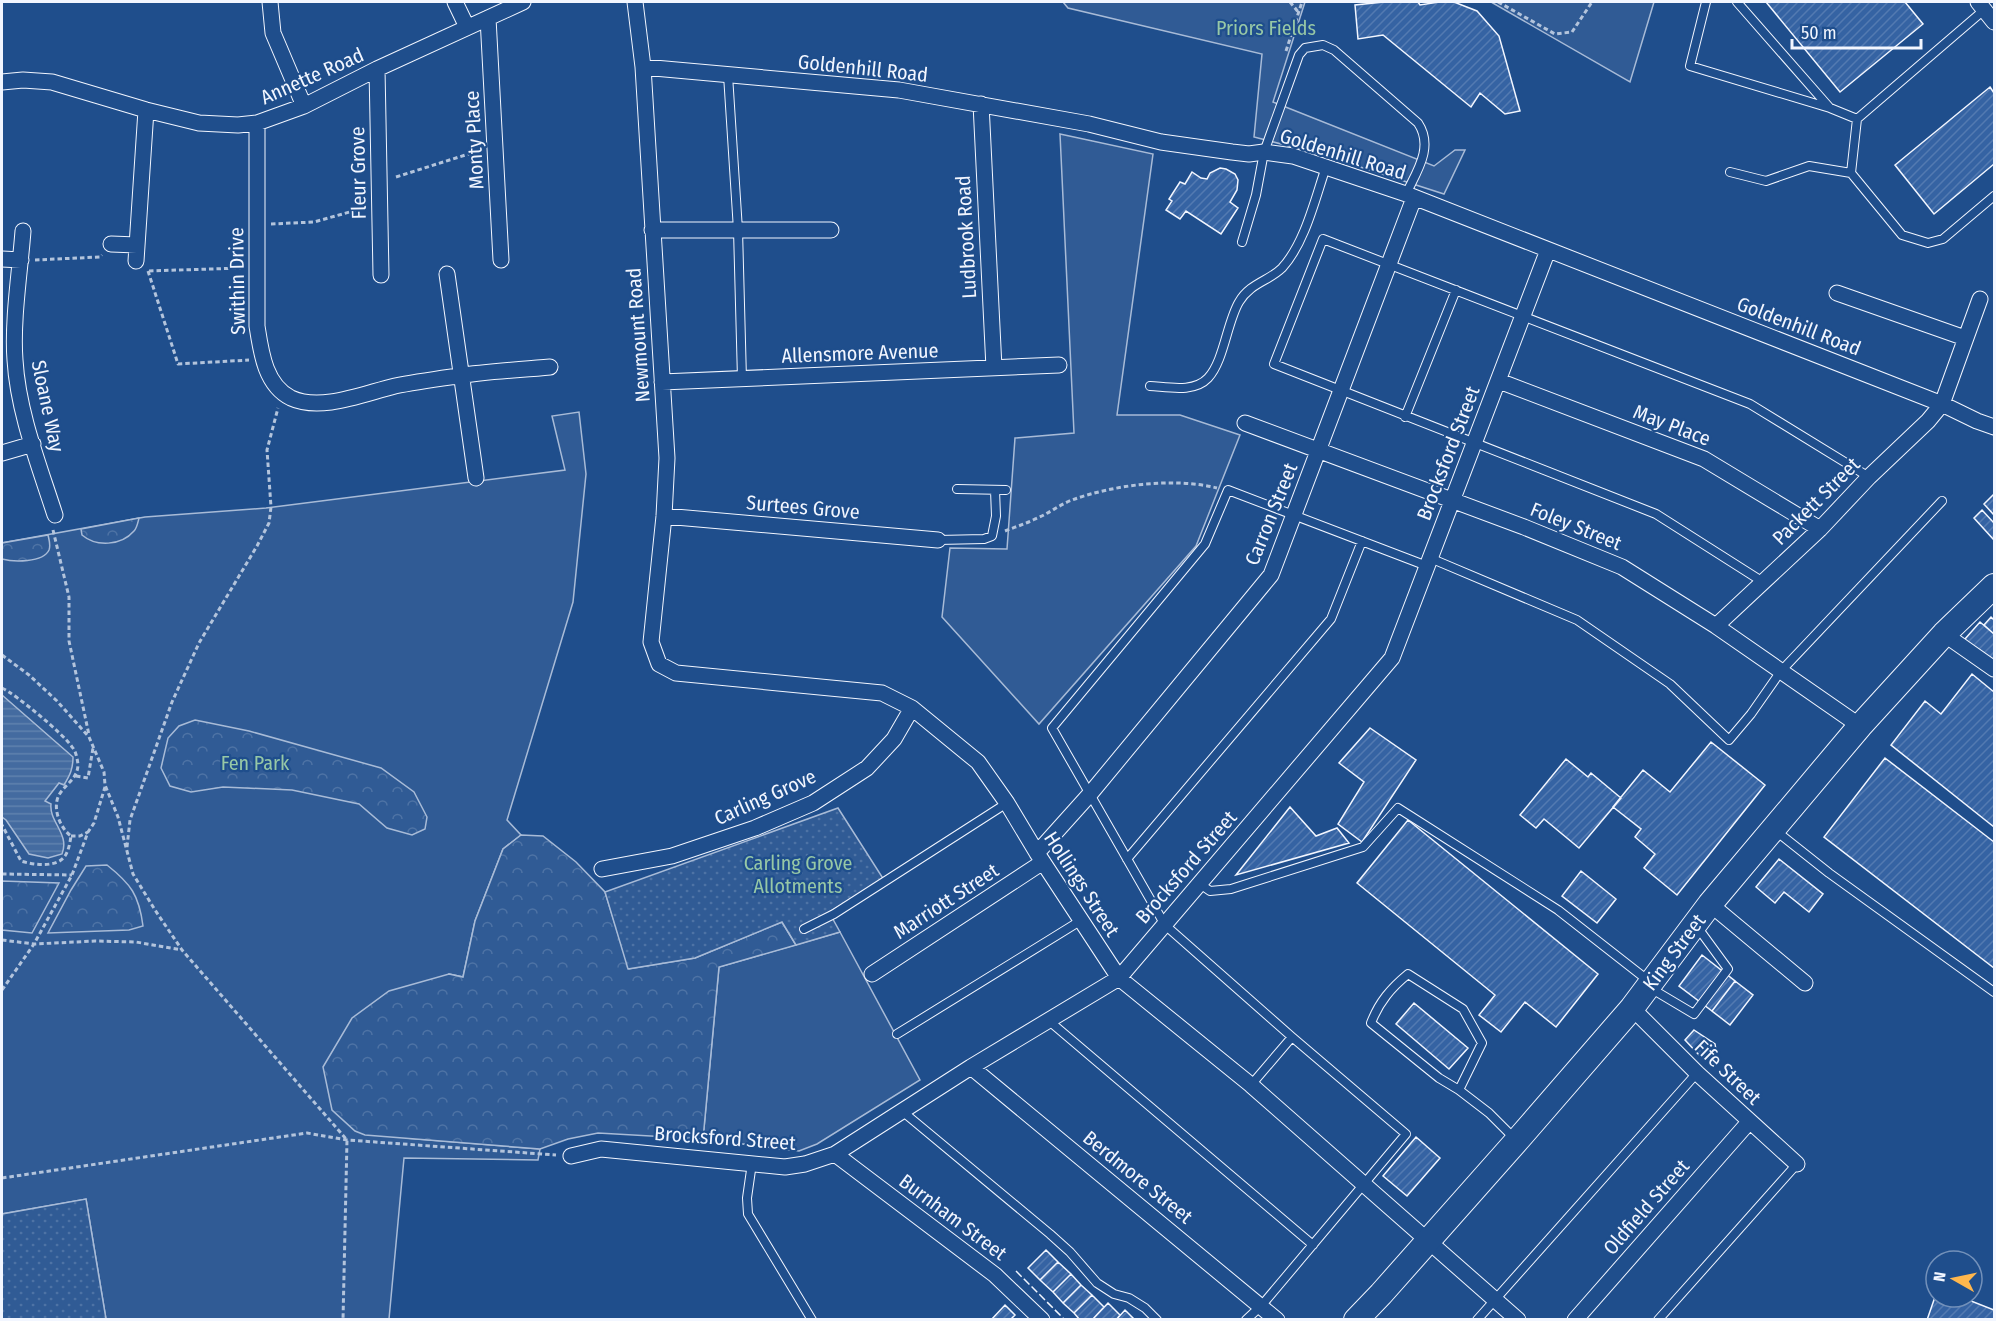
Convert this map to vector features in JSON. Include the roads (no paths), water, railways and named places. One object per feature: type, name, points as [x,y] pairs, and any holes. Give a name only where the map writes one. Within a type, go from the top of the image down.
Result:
[{"type":"main road","name":"King Street","points":[[1356,1320],[1517,1141],[1632,1008],[1710,904],[1860,726],[1944,634],[1995,586]]},
{"type":"street","points":[[270,2],[273,33],[304,106]]},
{"type":"street","points":[[455,2],[467,27]]},
{"type":"street","name":"Annette Road","points":[[2,82],[23,80],[52,82],[199,123],[238,125],[257,123],[304,106],[377,69],[524,2]]},
{"type":"street","name":"Newmount Road","points":[[635,2],[643,67],[667,458],[664,516],[651,642],[659,664]]},
{"type":"street","name":"Monty Place","points":[[488,18],[501,260]]},
{"type":"street","name":"Goldenhill Road","points":[[643,67],[898,90],[1089,124],[1161,142],[1249,154],[1264,152],[1293,156],[1410,196],[1942,404],[1995,427]]},
{"type":"street","name":"Fleur Grove","points":[[377,69],[381,275]]},
{"type":"street","name":"Ludbrook Road","points":[[981,104],[994,368]]},
{"type":"street","points":[[111,244],[136,253],[146,110]]},
{"type":"street","name":"Swithin Drive","points":[[257,123],[257,326],[270,378],[282,392],[302,401],[336,401],[396,386],[461,375]]},
{"type":"street","name":"Carron Street","points":[[1040,858],[1271,575],[1389,264],[1410,196]]},
{"type":"street","points":[[652,230],[831,230]]},
{"type":"street","name":"Sloane Way","points":[[23,231],[15,360],[33,444],[55,515]]},
{"type":"street","name":"Brocksford Street","points":[[570,1156],[601,1149],[785,1167],[805,1164],[835,1154],[1119,978],[1392,658],[1548,250]]},
{"type":"street","points":[[2,259],[21,260]]},
{"type":"street","points":[[447,274],[476,478]]},
{"type":"street","points":[[1837,293],[1965,338]]},
{"type":"street","points":[[1942,404],[1980,299]]},
{"type":"street","name":"Allensmore Avenue","points":[[662,382],[1059,366]]},
{"type":"street","points":[[461,375],[550,367]]},
{"type":"street","name":"May Place","points":[[1498,381],[1704,459],[1820,529]]},
{"type":"street","name":"Packett Street","points":[[1716,626],[1820,529],[1869,477],[1928,421],[1942,404]]},
{"type":"street","name":"Foley Street","points":[[1245,423],[1524,527],[1622,567],[1716,626],[1860,726]]},
{"type":"street","points":[[2,453],[33,444]]},
{"type":"street","name":"Surtees Grove","points":[[664,516],[938,540]]},
{"type":"street","points":[[1944,634],[1995,669]]},
{"type":"street","name":"Hollings Street","points":[[659,664],[676,673],[882,693],[912,708],[978,762],[1007,803],[1080,921],[1119,978],[1251,1085],[1518,1320]]},
{"type":"street","name":"Carling Grove","points":[[602,869],[672,856],[755,828],[813,803],[867,768],[894,739],[912,708]]},
{"type":"street","name":"Marriott Street","points":[[872,974],[1040,858]]},
{"type":"street","points":[[1710,904],[1805,983]]},
{"type":"street","name":"Fife Street","points":[[1632,1008],[1697,1074],[1797,1164]]},
{"type":"street","name":"Berdmore Street","points":[[972,1067],[1278,1320]]},
{"type":"street","name":"Oldfield Street","points":[[1575,1320],[1749,1122]]},
{"type":"street","name":"Burnham Street","points":[[835,1154],[996,1275],[1042,1320]]},
{"type":"lane","points":[[1706,2],[1690,66],[1830,108],[1857,119]]},
{"type":"lane","points":[[1737,2],[1830,108]]},
{"type":"lane","points":[[1851,172],[1857,119],[1986,11]]},
{"type":"lane","points":[[1242,242],[1256,195],[1264,152],[1299,55],[1305,48],[1323,45],[1334,50],[1418,123],[1424,132],[1426,142],[1410,196]]},
{"type":"lane","points":[[728,75],[738,230],[742,379]]},
{"type":"lane","points":[[1730,172],[1766,181],[1809,166],[1851,172],[1902,235],[1928,243],[1944,239],[1995,196]]},
{"type":"lane","points":[[1150,386],[1190,388],[1207,379],[1220,356],[1239,302],[1255,284],[1280,270],[1296,250],[1326,167]]},
{"type":"lane","points":[[1763,582],[1656,514],[1274,364],[1323,239],[1750,404],[1869,477]]},
{"type":"lane","points":[[1405,417],[1456,290]]},
{"type":"lane","points":[[957,489],[1006,490]]},
{"type":"lane","points":[[938,540],[984,539],[992,536],[996,516],[995,490]]},
{"type":"lane","points":[[1246,1320],[1262,1305],[1406,1134],[1165,925],[1052,728],[1205,544],[1228,490],[1362,541],[1429,562],[1577,620],[1670,684],[1729,740],[1751,714],[1781,671],[1942,501]]},
{"type":"lane","points":[[1127,859],[1331,619],[1362,541]]},
{"type":"lane","points":[[804,929],[834,914],[1007,803]]},
{"type":"lane","points":[[1200,884],[1210,891],[1231,889],[1363,847],[1398,808],[1558,910],[1649,985],[1694,1014],[1728,969],[1695,924]]},
{"type":"lane","points":[[1773,829],[1829,873],[1995,992]]},
{"type":"lane","points":[[897,1034],[1080,921]]},
{"type":"lane","points":[[1459,1090],[1482,1042],[1463,1009],[1408,974],[1377,1006],[1371,1023],[1439,1078],[1489,1113],[1517,1141]]},
{"type":"lane","points":[[1048,1020],[1313,1245]]},
{"type":"lane","points":[[1251,1085],[1292,1037]]},
{"type":"lane","points":[[1477,1320],[1697,1074]]},
{"type":"lane","points":[[902,1111],[1070,1251],[1097,1283],[1114,1294],[1129,1298],[1145,1308],[1157,1320]]},
{"type":"lane","points":[[752,1163],[747,1198],[748,1214],[812,1320]]},
{"type":"lane","points":[[1658,1320],[1797,1164]]},
{"type":"park label","name":"Priors Fields","points":[[1266,28]]},
{"type":"park label","name":"Fen Park","points":[[255,763]]},
{"type":"park label","name":"Carling Grove Allotments","points":[[798,874]]}]
